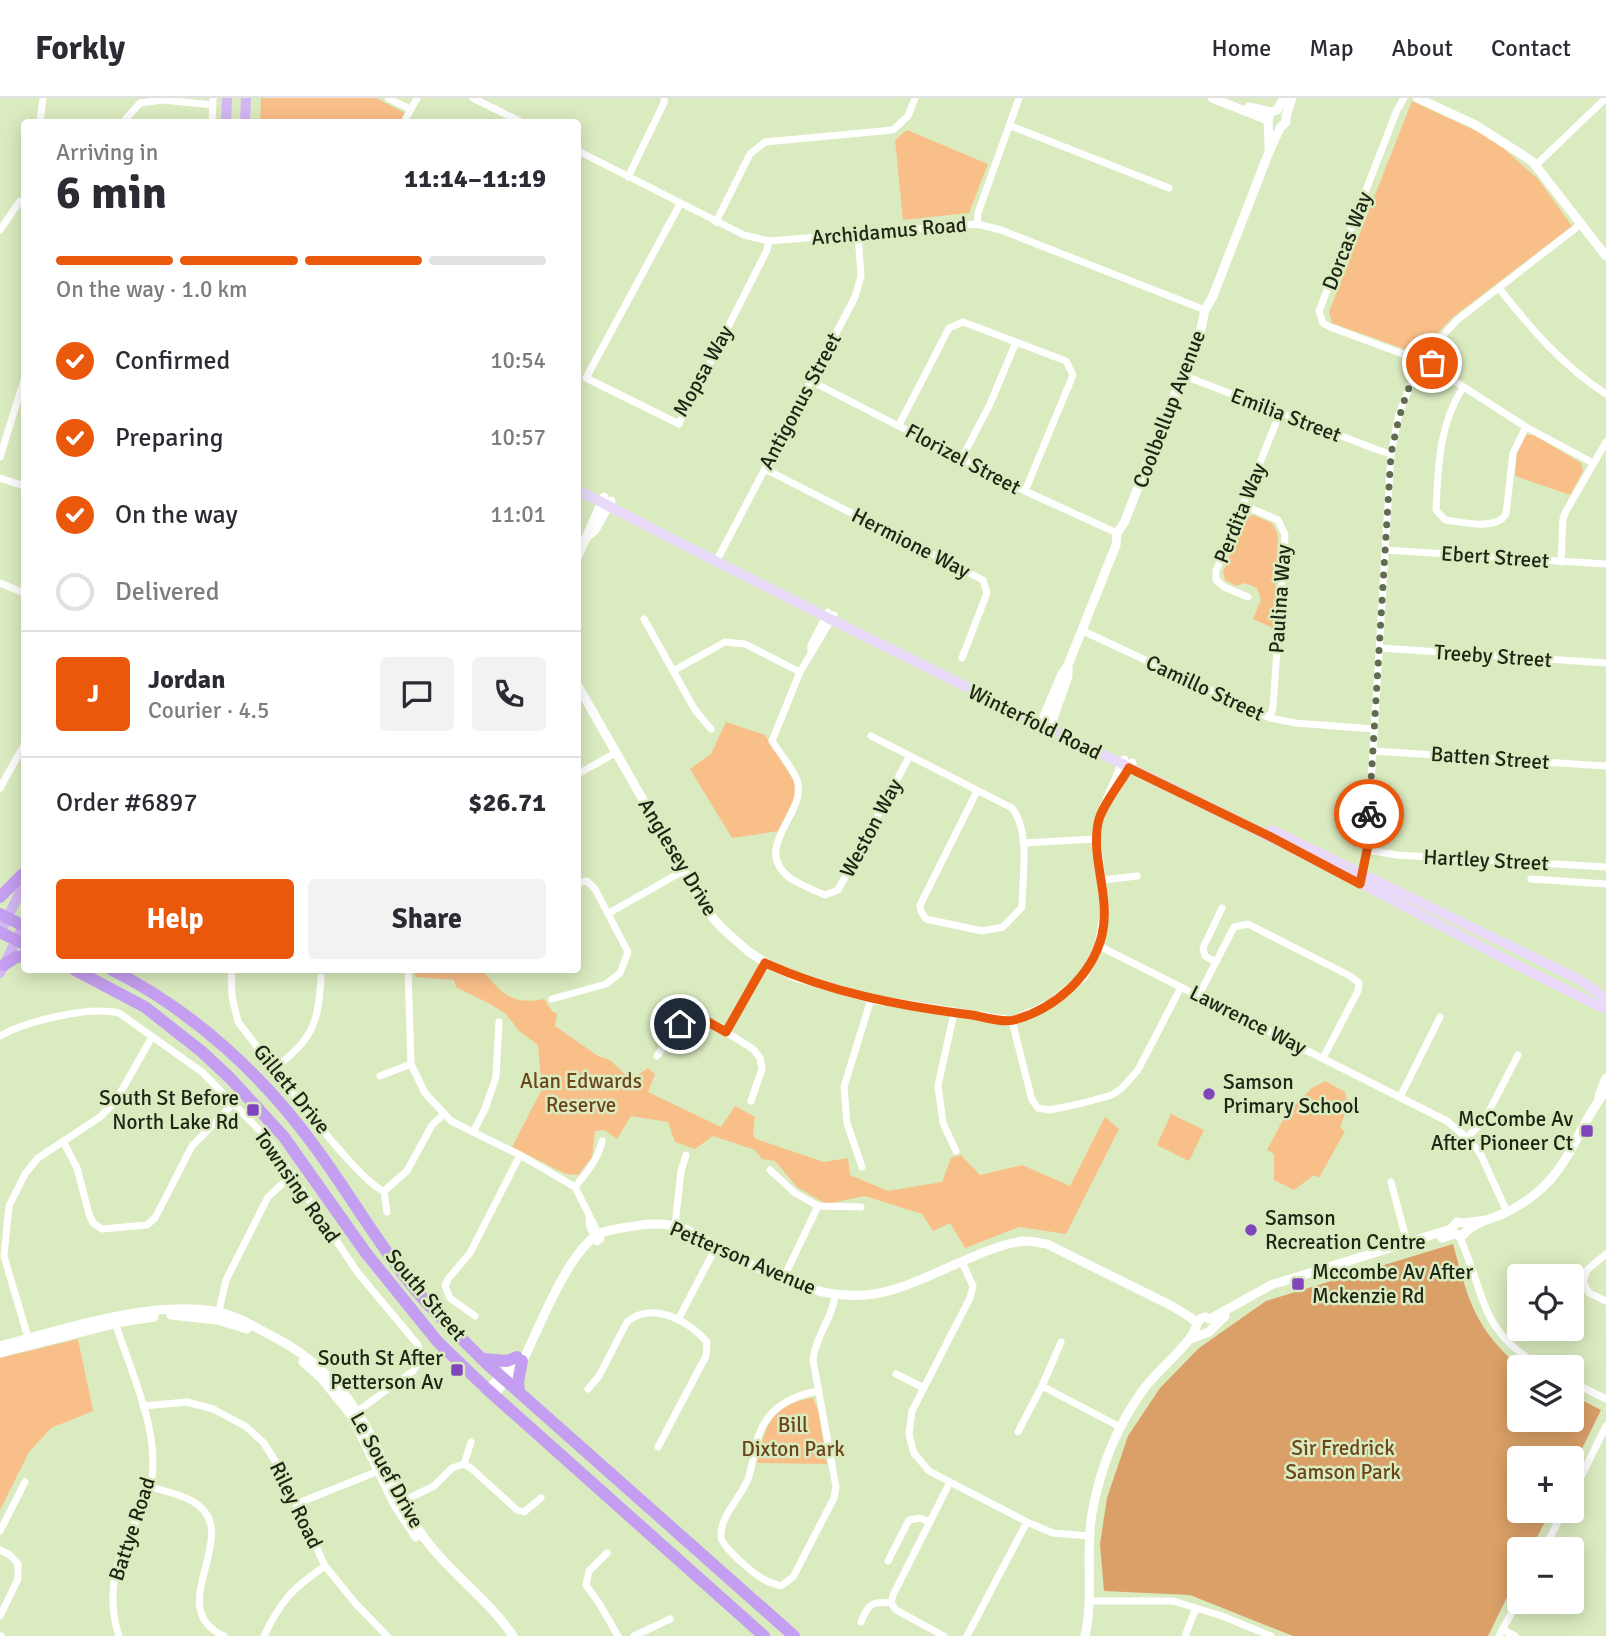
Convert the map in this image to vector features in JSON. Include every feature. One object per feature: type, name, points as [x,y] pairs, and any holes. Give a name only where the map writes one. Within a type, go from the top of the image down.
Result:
[{"type":"highway","points":[[0,897],[21,876]]},
{"type":"highway","points":[[4,916],[21,924]]},
{"type":"highway","points":[[0,932],[21,942]]},
{"type":"highway","points":[[2,969],[16,957],[21,956]]},
{"type":"highway","name":"South Street","points":[[81,973],[145,1007],[201,1051],[230,1078],[284,1137],[366,1253],[438,1342],[491,1393],[764,1636]]},
{"type":"highway","name":"South Street","points":[[117,973],[179,1010],[211,1035],[272,1095],[318,1151],[407,1280],[482,1359],[794,1636]]},
{"type":"highway","points":[[482,1359],[507,1361],[522,1356],[519,1392]]},
{"type":"main road","points":[[245,119],[246,98]]},
{"type":"main road","points":[[226,100],[226,119]]},
{"type":"main road","name":"Winterfold Road","points":[[581,486],[606,502]]},
{"type":"main road","name":"Winterfold Road","points":[[581,491],[1045,725],[1361,879],[1580,980],[1606,999]]},
{"type":"main road","name":"Winterfold Road","points":[[1361,879],[1554,984],[1606,1009]]},
{"type":"main road","points":[[0,932],[4,916],[21,889]]},
{"type":"main road","points":[[2,969],[21,942]]},
{"type":"street","points":[[40,119],[43,98]]},
{"type":"street","points":[[388,98],[410,109]]},
{"type":"street","points":[[405,119],[416,98]]},
{"type":"street","points":[[473,98],[515,119]]},
{"type":"street","points":[[628,177],[664,98]]},
{"type":"street","points":[[716,222],[750,153],[765,142],[892,130],[908,116],[915,98]]},
{"type":"street","points":[[977,224],[978,213],[1020,98]]},
{"type":"street","points":[[1212,98],[1274,117]]},
{"type":"street","points":[[1226,98],[1274,117]]},
{"type":"street","name":"Coolbellup Avenue","points":[[1269,152],[1274,117],[1284,98]]},
{"type":"street","name":"Coolbellup Avenue","points":[[1274,117],[1292,98]]},
{"type":"street","name":"Dorcas Way","points":[[1402,98],[1320,311],[1323,323],[1330,327],[1411,357]]},
{"type":"street","points":[[1417,98],[1474,124],[1536,165],[1606,256]]},
{"type":"street","points":[[1536,165],[1606,98]]},
{"type":"street","points":[[125,119],[140,103],[163,100],[213,101],[212,119]]},
{"type":"street","name":"Coolbellup Avenue","points":[[1045,725],[1062,674],[1083,631],[1116,545],[1117,533],[1125,523],[1205,310],[1213,296],[1269,152],[1280,128],[1285,125],[1274,117]]},
{"type":"street","points":[[1010,126],[1169,188]]},
{"type":"street","name":"Archidamus Road","points":[[581,153],[744,235],[768,241],[977,224],[1001,230],[1205,310]]},
{"type":"street","points":[[0,230],[21,203]]},
{"type":"street","name":"Mopsa Way","points":[[680,204],[586,378],[679,424],[767,250],[768,241]]},
{"type":"street","points":[[1427,353],[1457,320],[1569,235],[1574,236],[1583,226]]},
{"type":"street","name":"Antigonus Street","points":[[718,559],[855,297],[861,276],[858,234]]},
{"type":"street","points":[[1499,288],[1547,345],[1572,369],[1606,394]]},
{"type":"street","points":[[899,425],[949,328],[963,322],[1066,361],[1073,375],[1025,491]]},
{"type":"street","points":[[962,458],[990,404],[1016,342]]},
{"type":"street","points":[[1416,352],[1427,353],[1431,366],[1424,372],[1416,372],[1410,366],[1411,357],[1416,352]]},
{"type":"street","points":[[1431,366],[1526,427],[1593,463]]},
{"type":"street","points":[[1361,879],[1367,850],[1391,454],[1399,414],[1416,372]]},
{"type":"street","name":"Emilia Street","points":[[1182,375],[1391,454]]},
{"type":"street","name":"Florizel Street","points":[[811,381],[1025,491],[1117,533]]},
{"type":"street","points":[[1463,387],[1451,405],[1438,458],[1436,510],[1445,520],[1496,524],[1503,519],[1506,514],[1513,453],[1526,427]]},
{"type":"street","points":[[0,457],[21,398]]},
{"type":"street","name":"Perdita Way","points":[[1248,597],[1224,587],[1216,580],[1216,571],[1280,413]]},
{"type":"street","points":[[1561,562],[1563,519],[1606,442]]},
{"type":"street","name":"Hermione Way","points":[[765,469],[983,580],[987,593],[962,658]]},
{"type":"street","points":[[0,478],[21,485]]},
{"type":"street","points":[[581,549],[587,536],[595,530],[606,502]]},
{"type":"street","name":"Paulina Way","points":[[1243,505],[1278,520],[1284,534],[1273,707],[1270,718]]},
{"type":"street","name":"Ebert Street","points":[[1385,550],[1606,564]]},
{"type":"street","points":[[0,583],[21,592]]},
{"type":"street","name":"Weston Way","points":[[830,616],[816,648],[800,672],[772,741],[798,780],[799,799],[776,842],[779,864],[789,877],[825,895],[838,890],[909,757]]},
{"type":"street","points":[[644,619],[695,710],[711,729]]},
{"type":"street","name":"Camillo Street","points":[[1083,631],[1270,718],[1296,723],[1374,729]]},
{"type":"street","points":[[673,671],[725,642],[746,644],[800,672]]},
{"type":"street","name":"Treeby Street","points":[[1380,648],[1606,663]]},
{"type":"street","name":"Anglesey Drive","points":[[581,691],[706,910],[723,929],[765,963],[795,977],[871,999],[1012,1021]]},
{"type":"street","points":[[871,736],[1012,808],[1020,818],[1023,843],[1022,906],[1003,927],[982,931],[932,921],[923,915],[920,905],[977,791]]},
{"type":"street","points":[[0,788],[21,750]]},
{"type":"street","name":"Batten Street","points":[[1373,751],[1606,766]]},
{"type":"street","points":[[581,772],[617,752]]},
{"type":"street","points":[[1127,764],[1098,821],[1096,839],[1105,910],[1098,946],[1084,976],[1050,1004],[1012,1021],[1032,1100],[1038,1108],[1050,1110],[1112,1095],[1122,1088],[1138,1070],[1181,987]]},
{"type":"street","points":[[1023,843],[1096,839]]},
{"type":"street","name":"Hartley Street","points":[[1367,850],[1397,855],[1606,867]]},
{"type":"street","points":[[608,913],[683,871]]},
{"type":"street","points":[[1103,880],[1137,876]]},
{"type":"street","name":"Hartley Street","points":[[1531,879],[1606,884]]},
{"type":"street","points":[[552,999],[606,984],[620,973],[628,952],[595,889],[587,881],[581,882]]},
{"type":"street","points":[[1216,962],[1206,956],[1203,948],[1222,908]]},
{"type":"street","points":[[1199,995],[1234,927],[1248,924],[1353,977],[1359,983],[1358,991],[1323,1058]]},
{"type":"street","name":"Lawrence Way","points":[[1098,946],[1447,1121],[1480,1153],[1507,1212]]},
{"type":"street","points":[[726,1032],[765,963]]},
{"type":"street","name":"Gillett Drive","points":[[232,973],[232,996],[238,1022],[353,1166],[377,1189],[384,1191]]},
{"type":"street","points":[[408,973],[411,1064],[425,1093],[451,1121],[520,1155],[575,1187],[598,1238]]},
{"type":"street","points":[[275,1068],[298,1050],[314,1024],[319,1008],[321,977]]},
{"type":"street","points":[[862,1167],[847,1123],[844,1087],[871,999]]},
{"type":"street","name":"Townsing Road","points":[[0,1036],[23,1024],[104,1010],[119,1013],[202,1072],[267,1138],[358,1273],[418,1345],[419,1363],[413,1371],[354,1414]]},
{"type":"street","points":[[954,1013],[938,1086],[943,1123],[956,1151]]},
{"type":"street","points":[[657,1055],[680,1024],[690,1017],[701,1018],[753,1049],[760,1058],[762,1069],[751,1101]]},
{"type":"street","points":[[1400,1097],[1440,1017]]},
{"type":"street","points":[[473,1132],[485,1109],[496,1077],[499,1022]]},
{"type":"street","points":[[29,1342],[2,1256],[9,1206],[19,1185],[38,1158],[100,1117],[115,1102],[152,1037]]},
{"type":"street","points":[[1467,1138],[1485,1119],[1518,1055]]},
{"type":"street","points":[[380,1076],[411,1064]]},
{"type":"street","points":[[1602,1103],[1606,1077]]},
{"type":"street","points":[[1085,1636],[1089,1601],[1089,1536],[1100,1479],[1120,1427],[1143,1391],[1167,1362],[1204,1324],[1271,1285],[1408,1244],[1460,1232],[1507,1212],[1535,1194],[1559,1170],[1602,1103],[1606,1091]]},
{"type":"street","points":[[63,1141],[77,1168],[93,1223],[102,1229],[147,1225],[155,1219],[192,1146],[234,1103]]},
{"type":"street","points":[[387,1212],[384,1191],[407,1171],[432,1125],[444,1114]]},
{"type":"street","points":[[575,1187],[591,1168],[599,1154],[602,1141]]},
{"type":"street","points":[[475,1316],[450,1298],[445,1286],[470,1253],[520,1155]]},
{"type":"street","points":[[675,1225],[681,1171],[686,1155]]},
{"type":"street","points":[[770,1170],[795,1193],[818,1206],[861,1207]]},
{"type":"street","points":[[218,1316],[226,1280],[268,1197],[293,1174]]},
{"type":"street","points":[[1391,1182],[1408,1244]]},
{"type":"street","points":[[783,1279],[818,1206]]},
{"type":"street","name":"Petterson Avenue","points":[[491,1393],[522,1356],[578,1255],[598,1238],[620,1229],[652,1223],[675,1225],[783,1279],[835,1295],[872,1294],[899,1288],[985,1252],[989,1247],[1009,1238],[1026,1236],[1049,1239],[1204,1324]]},
{"type":"street","points":[[1460,1232],[1480,1299],[1491,1320],[1514,1348],[1525,1355]]},
{"type":"street","points":[[678,1320],[717,1245]]},
{"type":"street","points":[[1606,1254],[1587,1270],[1583,1282],[1589,1293],[1606,1301]]},
{"type":"street","points":[[962,1262],[973,1286],[970,1298],[910,1418],[911,1446],[924,1468],[1027,1522],[1053,1533],[1089,1536]]},
{"type":"street","points":[[818,1391],[805,1393],[779,1405],[767,1418],[759,1435],[748,1479],[723,1525],[720,1538],[727,1548],[765,1580],[780,1586],[793,1577],[834,1499],[836,1487],[813,1360],[815,1343],[831,1313],[835,1295]]},
{"type":"street","points":[[588,1389],[599,1376],[627,1322],[635,1316],[657,1311],[698,1331],[707,1342],[706,1356],[658,1447]]},
{"type":"street","name":"Le Souef Drive","points":[[0,1353],[29,1342],[118,1319],[169,1315],[218,1316],[292,1352],[321,1378],[354,1414],[415,1535],[508,1636]]},
{"type":"street","name":"Battye Road","points":[[118,1319],[125,1332],[123,1341],[143,1406],[153,1455],[150,1487],[124,1545],[117,1568],[113,1605],[119,1636]]},
{"type":"street","name":"Le Souef Drive","points":[[0,1346],[29,1342]]},
{"type":"street","points":[[1018,1432],[1061,1342]]},
{"type":"street","points":[[896,1374],[924,1388]]},
{"type":"street","points":[[1042,1386],[1120,1427]]},
{"type":"street","points":[[1584,1387],[1606,1399]]},
{"type":"street","name":"Riley Road","points":[[143,1406],[187,1402],[213,1409],[245,1426],[263,1442],[281,1470],[325,1566],[385,1635]]},
{"type":"street","points":[[1584,1471],[1606,1426]]},
{"type":"street","points":[[464,1464],[471,1442]]},
{"type":"street","points":[[464,1464],[517,1510],[524,1512],[541,1498]]},
{"type":"street","points":[[398,1503],[434,1486],[453,1468],[464,1464]]},
{"type":"street","points":[[296,1504],[381,1470]]},
{"type":"street","points":[[0,1531],[25,1482]]},
{"type":"street","points":[[944,1636],[896,1610],[891,1603],[950,1482]]},
{"type":"street","points":[[150,1487],[194,1502],[206,1514],[213,1531],[211,1549],[200,1586],[201,1614],[208,1625],[224,1636]]},
{"type":"street","name":"Le Souef Drive","points":[[398,1503],[420,1532],[513,1636]]},
{"type":"street","points":[[888,1561],[909,1520],[920,1518],[930,1522]]},
{"type":"street","points":[[967,1636],[1027,1522]]},
{"type":"street","points":[[0,1550],[10,1555],[18,1564],[18,1579],[0,1616]]},
{"type":"street","points":[[607,1553],[589,1571],[586,1585],[618,1636]]},
{"type":"street","points":[[264,1636],[283,1601],[296,1586],[325,1566]]},
{"type":"street","points":[[1089,1601],[1173,1601],[1222,1616],[1271,1636]]},
{"type":"street","points":[[861,1622],[874,1602],[891,1603]]},
{"type":"street","points":[[1185,1636],[1196,1608]]},
{"type":"street","points":[[1511,1614],[1501,1633],[1516,1636]]},
{"type":"street","points":[[634,1636],[670,1619]]},
{"type":"green space","points":[[261,98],[376,98],[405,113],[402,119],[260,119]]},
{"type":"green space","points":[[1412,101],[1493,139],[1538,179],[1572,226],[1453,317],[1426,345],[1407,350],[1332,323],[1329,312]]},
{"type":"green space","points":[[907,130],[988,164],[969,213],[903,220],[895,140]]},
{"type":"green space","points":[[1526,435],[1534,435],[1581,463],[1583,471],[1570,495],[1515,476],[1517,453]]},
{"type":"green space","points":[[1253,515],[1272,523],[1278,535],[1273,628],[1253,619],[1261,600],[1257,588],[1245,583],[1236,586],[1225,580],[1223,572],[1244,519]]},
{"type":"green space","points":[[726,722],[765,735],[794,781],[795,797],[778,831],[732,838],[690,769],[711,754]]},
{"type":"green space","name":"Alan Edwards Reserve","points":[[414,973],[483,973],[502,992],[513,998],[525,1001],[544,999],[557,1014],[555,1026],[598,1056],[610,1060],[631,1080],[648,1068],[655,1074],[648,1092],[721,1127],[735,1106],[755,1117],[753,1136],[756,1139],[824,1162],[848,1158],[850,1175],[888,1191],[942,1182],[951,1158],[961,1155],[980,1175],[1022,1165],[1070,1186],[1105,1117],[1119,1129],[1066,1234],[1019,1227],[965,1248],[950,1223],[933,1231],[922,1214],[865,1196],[826,1204],[797,1187],[775,1161],[762,1159],[755,1150],[713,1136],[695,1149],[675,1142],[668,1122],[631,1116],[617,1139],[605,1130],[595,1131],[592,1157],[578,1175],[566,1174],[512,1147],[542,1089],[538,1045],[519,1031],[506,1014],[456,987],[454,980],[415,977]]},
{"type":"green space","points":[[1325,1081],[1345,1092],[1348,1105],[1340,1128],[1345,1131],[1319,1178],[1314,1175],[1294,1190],[1274,1180],[1274,1154],[1267,1150],[1292,1103],[1296,1104],[1312,1088]]},
{"type":"green space","points":[[1171,1114],[1204,1130],[1189,1161],[1157,1145]]},
{"type":"green space","name":"Sir Fredrick Samson Park","points":[[1453,1244],[1475,1312],[1492,1339],[1507,1355],[1507,1432],[1584,1432],[1584,1401],[1601,1410],[1583,1446],[1507,1446],[1507,1523],[1544,1523],[1537,1537],[1507,1537],[1507,1597],[1488,1636],[1293,1636],[1190,1595],[1104,1591],[1100,1544],[1107,1498],[1128,1436],[1160,1388],[1199,1348],[1266,1301]]},
{"type":"green space","points":[[78,1339],[93,1411],[51,1428],[29,1452],[0,1510],[0,1358]]},
{"type":"green space","name":"Bill Dixton Park","points":[[813,1398],[818,1410],[827,1464],[757,1463],[763,1438],[772,1419],[788,1405]]},
{"type":"way so far","points":[[1369,814],[1391,454],[1399,414],[1411,382],[1416,372],[1428,370],[1432,363]]},
{"type":"place","name":"Samson Primary School","points":[[1209,1094]]},
{"type":"place","name":"South St Before North Lake Rd","points":[[253,1110]]},
{"type":"place","name":"McCombe Av After Pioneer Ct","points":[[1587,1131]]},
{"type":"place","name":"Samson Recreation Centre","points":[[1251,1230]]},
{"type":"place","name":"Mccombe Av After Mckenzie Rd","points":[[1298,1284]]},
{"type":"place","name":"South St After Petterson Av","points":[[457,1370]]},
{"type":"route","points":[[680,1024],[690,1017],[701,1018],[726,1032],[765,963],[795,977],[871,999],[954,1013],[1012,1021],[1050,1004],[1084,976],[1098,946],[1105,910],[1096,839],[1098,821],[1129,768],[1360,884],[1367,850],[1369,814]]}]
